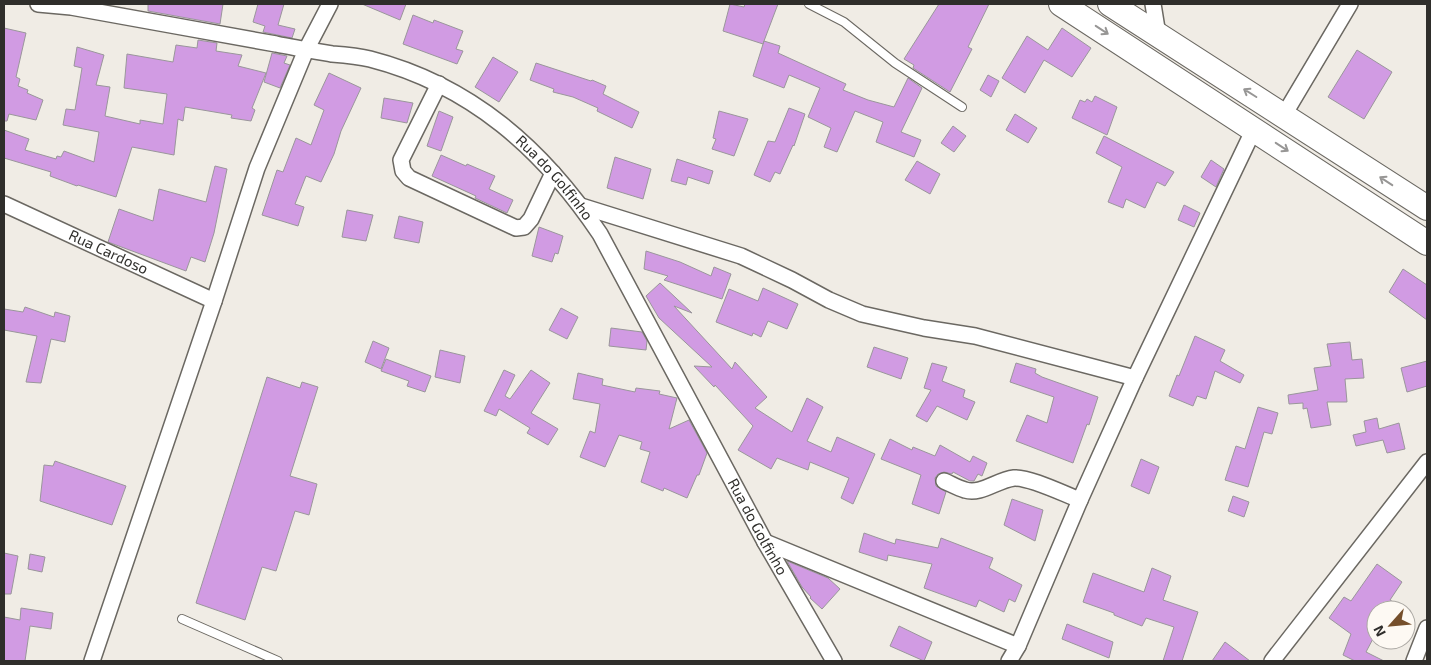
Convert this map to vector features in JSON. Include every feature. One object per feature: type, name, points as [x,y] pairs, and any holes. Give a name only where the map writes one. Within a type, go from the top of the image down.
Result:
[{"type":"main road","points":[[1061,4],[1427,243]]},
{"type":"main road","points":[[1110,4],[1427,208]]},
{"type":"street","name":"Rua do Golfinho","points":[[38,4],[71,7],[306,50],[368,58],[412,71],[457,94],[495,118],[529,147],[554,173],[581,206],[600,234],[765,542],[834,661]]},
{"type":"street","points":[[92,661],[257,168],[306,50],[330,4]]},
{"type":"street","points":[[1153,4],[1158,35]]},
{"type":"street","points":[[1284,115],[1350,4]]},
{"type":"street","points":[[439,84],[400,160],[403,171],[409,178],[516,228],[524,227],[531,219],[554,173]]},
{"type":"street","points":[[1009,661],[1018,646],[1080,500],[1135,378],[1254,129]]},
{"type":"street","name":"Rua Cardoso","points":[[4,204],[214,301]]},
{"type":"street","points":[[581,206],[741,256],[829,300],[862,314],[924,328],[974,336],[1135,378]]},
{"type":"street","points":[[1272,661],[1427,462]]},
{"type":"street","points":[[944,481],[966,490],[976,491],[1000,481],[1015,478],[1029,481],[1080,500]]},
{"type":"street","points":[[765,542],[1018,646]]},
{"type":"street","points":[[1414,661],[1427,628]]},
{"type":"lane","points":[[810,4],[844,22],[895,63],[962,108]]},
{"type":"lane","points":[[182,619],[278,661]]},
{"type":"building","points":[[148,4],[223,4],[220,24],[148,11]]},
{"type":"building","points":[[258,4],[284,4],[278,25],[295,29],[292,38],[263,32],[265,26],[253,22]]},
{"type":"building","points":[[362,4],[406,4],[400,20]]},
{"type":"building","points":[[730,4],[744,7],[745,4],[778,4],[763,44],[723,31]]},
{"type":"building","points":[[939,4],[989,4],[968,47],[972,49],[950,92],[913,68],[914,65],[904,59]]},
{"type":"building","points":[[413,15],[433,23],[434,20],[463,31],[456,49],[463,51],[457,64],[403,44]]},
{"type":"building","points":[[4,28],[26,33],[16,77],[20,79],[18,86],[28,90],[27,93],[43,100],[36,120],[9,114],[7,121],[4,121]]},
{"type":"building","points":[[1062,28],[1091,48],[1072,77],[1044,60],[1025,93],[1002,78],[1027,36],[1048,50]]},
{"type":"building","points":[[198,40],[217,43],[216,51],[242,55],[238,66],[266,73],[252,108],[255,110],[251,121],[231,118],[232,115],[185,107],[183,121],[178,119],[174,155],[132,147],[116,197],[77,186],[50,176],[51,172],[4,158],[4,130],[29,139],[25,150],[56,159],[57,156],[61,157],[64,151],[94,162],[99,132],[63,125],[66,109],[75,110],[82,68],[74,66],[77,47],[104,55],[96,85],[110,87],[105,116],[140,124],[140,120],[163,124],[167,94],[124,88],[127,54],[173,62],[176,45],[197,48]]},
{"type":"building","points":[[764,41],[780,46],[778,53],[846,84],[843,90],[868,100],[894,107],[908,78],[922,88],[901,132],[921,140],[914,157],[876,142],[883,122],[855,111],[837,152],[824,147],[831,128],[808,117],[820,88],[789,75],[784,88],[753,76]]},
{"type":"building","points":[[1357,50],[1392,72],[1364,119],[1328,97]]},
{"type":"building","points":[[272,53],[287,56],[284,63],[290,65],[280,88],[264,82]]},
{"type":"building","points":[[493,57],[518,72],[499,102],[475,87]]},
{"type":"building","points":[[536,63],[606,86],[603,94],[639,112],[632,128],[597,111],[598,108],[573,97],[553,92],[554,89],[530,80]]},
{"type":"building","points":[[329,73],[361,88],[341,131],[334,154],[321,182],[306,176],[295,204],[304,207],[298,226],[262,215],[277,170],[283,172],[296,138],[311,145],[324,110],[314,105]]},
{"type":"building","points":[[988,75],[999,81],[991,97],[980,90]]},
{"type":"building","points":[[1095,96],[1117,107],[1107,135],[1072,118],[1080,100],[1085,102],[1087,99],[1092,102]]},
{"type":"building","points":[[384,98],[413,103],[407,123],[381,118]]},
{"type":"building","points":[[789,108],[805,114],[794,146],[780,174],[775,172],[770,182],[754,175],[768,141],[775,142]]},
{"type":"building","points":[[439,111],[453,117],[441,151],[427,146]]},
{"type":"building","points":[[719,111],[748,119],[734,156],[712,149],[716,139],[713,138]]},
{"type":"building","points":[[1015,114],[1037,128],[1028,143],[1006,130]]},
{"type":"building","points":[[953,126],[966,136],[954,152],[941,143]]},
{"type":"building","points":[[1104,136],[1174,172],[1165,186],[1157,182],[1145,208],[1126,199],[1123,208],[1108,202],[1122,167],[1096,153]]},
{"type":"building","points":[[441,155],[495,176],[489,189],[513,200],[507,213],[475,198],[476,196],[432,176]]},
{"type":"building","points":[[615,157],[651,169],[643,199],[607,188]]},
{"type":"building","points":[[677,159],[713,171],[709,184],[688,177],[686,185],[671,181]]},
{"type":"building","points":[[1211,160],[1224,169],[1216,187],[1201,177]]},
{"type":"building","points":[[917,161],[940,174],[930,194],[905,180]]},
{"type":"building","points":[[215,166],[227,169],[214,233],[205,262],[191,257],[186,271],[108,242],[119,209],[153,221],[159,189],[206,202]]},
{"type":"building","points":[[1184,205],[1200,213],[1194,227],[1178,220]]},
{"type":"building","points":[[347,210],[373,215],[366,241],[342,237]]},
{"type":"building","points":[[399,216],[423,222],[419,243],[394,238]]},
{"type":"building","points":[[539,227],[563,236],[558,254],[555,253],[552,262],[532,256]]},
{"type":"building","points":[[646,251],[680,262],[711,276],[714,267],[731,274],[722,299],[664,280],[668,276],[644,269]]},
{"type":"building","points":[[1403,269],[1427,285],[1427,320],[1389,292]]},
{"type":"building","points":[[660,283],[692,313],[674,306],[732,369],[735,362],[767,397],[755,408],[792,432],[807,398],[823,407],[807,441],[831,452],[837,437],[875,454],[853,504],[841,498],[849,478],[810,462],[808,470],[777,458],[771,469],[738,450],[753,426],[715,385],[714,387],[694,366],[712,367],[659,318],[646,296]]},
{"type":"building","points":[[763,288],[798,304],[787,329],[768,321],[761,337],[753,333],[752,336],[716,322],[729,289],[758,301]]},
{"type":"building","points":[[25,307],[54,317],[55,312],[70,316],[65,342],[51,339],[41,383],[26,382],[37,336],[4,330],[4,309],[23,312]]},
{"type":"building","points":[[561,308],[578,317],[567,339],[549,330]]},
{"type":"building","points":[[611,328],[642,332],[647,341],[646,350],[609,346]]},
{"type":"building","points":[[1195,336],[1225,350],[1220,361],[1244,375],[1240,383],[1215,371],[1206,399],[1197,396],[1193,406],[1169,396]]},
{"type":"building","points":[[373,341],[389,348],[381,369],[365,362]]},
{"type":"building","points":[[1350,342],[1352,360],[1362,359],[1364,378],[1345,379],[1347,402],[1327,402],[1331,425],[1311,428],[1307,408],[1303,409],[1303,403],[1289,404],[1288,395],[1318,390],[1314,368],[1331,366],[1327,344]]},
{"type":"building","points":[[874,347],[908,358],[901,379],[867,367]]},
{"type":"building","points":[[440,350],[465,356],[460,383],[435,377]]},
{"type":"building","points":[[386,359],[431,376],[425,392],[407,386],[409,381],[381,371]]},
{"type":"building","points":[[1427,361],[1427,386],[1407,392],[1401,368]]},
{"type":"building","points":[[932,363],[947,367],[942,381],[965,390],[963,397],[975,402],[967,420],[937,406],[927,422],[916,416],[931,390],[924,388]]},
{"type":"building","points":[[1016,363],[1036,369],[1035,373],[1042,377],[1098,397],[1089,425],[1087,424],[1073,463],[1016,441],[1027,415],[1047,423],[1054,397],[1010,382]]},
{"type":"building","points":[[504,370],[515,375],[505,396],[510,399],[531,370],[550,383],[531,413],[558,429],[548,445],[527,433],[530,428],[499,409],[496,416],[484,411]]},
{"type":"building","points":[[578,373],[603,379],[602,385],[635,392],[636,388],[660,391],[659,394],[677,398],[669,429],[689,420],[707,453],[699,475],[697,475],[687,498],[664,488],[663,491],[641,482],[650,452],[640,449],[642,442],[619,435],[605,467],[580,457],[590,431],[595,433],[600,404],[573,399]]},
{"type":"building","points":[[267,377],[300,388],[302,382],[318,387],[290,476],[317,484],[309,515],[295,511],[276,571],[262,567],[245,620],[196,603]]},
{"type":"building","points":[[1258,407],[1278,413],[1272,434],[1264,432],[1248,487],[1225,480],[1236,446],[1245,449]]},
{"type":"building","points":[[1377,418],[1379,429],[1399,423],[1405,449],[1387,453],[1383,440],[1356,446],[1353,435],[1366,432],[1364,421]]},
{"type":"building","points":[[890,439],[912,450],[913,447],[935,456],[940,445],[970,462],[973,456],[987,463],[982,476],[978,474],[974,481],[970,481],[953,472],[952,474],[944,472],[938,474],[935,478],[936,486],[946,492],[939,514],[912,504],[921,475],[881,459]]},
{"type":"building","points":[[1141,459],[1159,467],[1149,494],[1131,486]]},
{"type":"building","points":[[55,461],[126,486],[112,525],[40,501],[44,465],[53,466]]},
{"type":"building","points":[[1233,496],[1249,502],[1244,517],[1228,511]]},
{"type":"building","points":[[1012,499],[1043,510],[1035,541],[1004,525]]},
{"type":"building","points":[[864,533],[895,544],[896,539],[938,548],[941,538],[993,558],[989,568],[1022,585],[1015,602],[1009,599],[1004,612],[979,600],[976,607],[924,588],[932,564],[888,555],[887,561],[859,552]]},
{"type":"building","points":[[4,553],[18,556],[11,594],[4,594]]},
{"type":"building","points":[[30,554],[45,557],[42,572],[28,569]]},
{"type":"building","points":[[787,561],[828,578],[840,589],[822,609],[810,598]]},
{"type":"building","points":[[1377,564],[1402,582],[1390,600],[1366,600],[1366,652],[1384,661],[1355,661],[1343,655],[1351,634],[1329,618],[1344,597],[1351,601]]},
{"type":"building","points":[[1152,568],[1171,576],[1163,600],[1198,612],[1182,661],[1163,661],[1174,627],[1146,618],[1142,626],[1083,602],[1093,573],[1144,592]]},
{"type":"building","points":[[21,608],[53,613],[51,629],[30,626],[25,661],[4,661],[4,617],[20,620]]},
{"type":"building","points":[[1067,624],[1113,642],[1109,658],[1062,639]]},
{"type":"building","points":[[899,626],[932,642],[924,661],[890,646]]},
{"type":"building","points":[[1225,642],[1250,661],[1212,661]]}]
